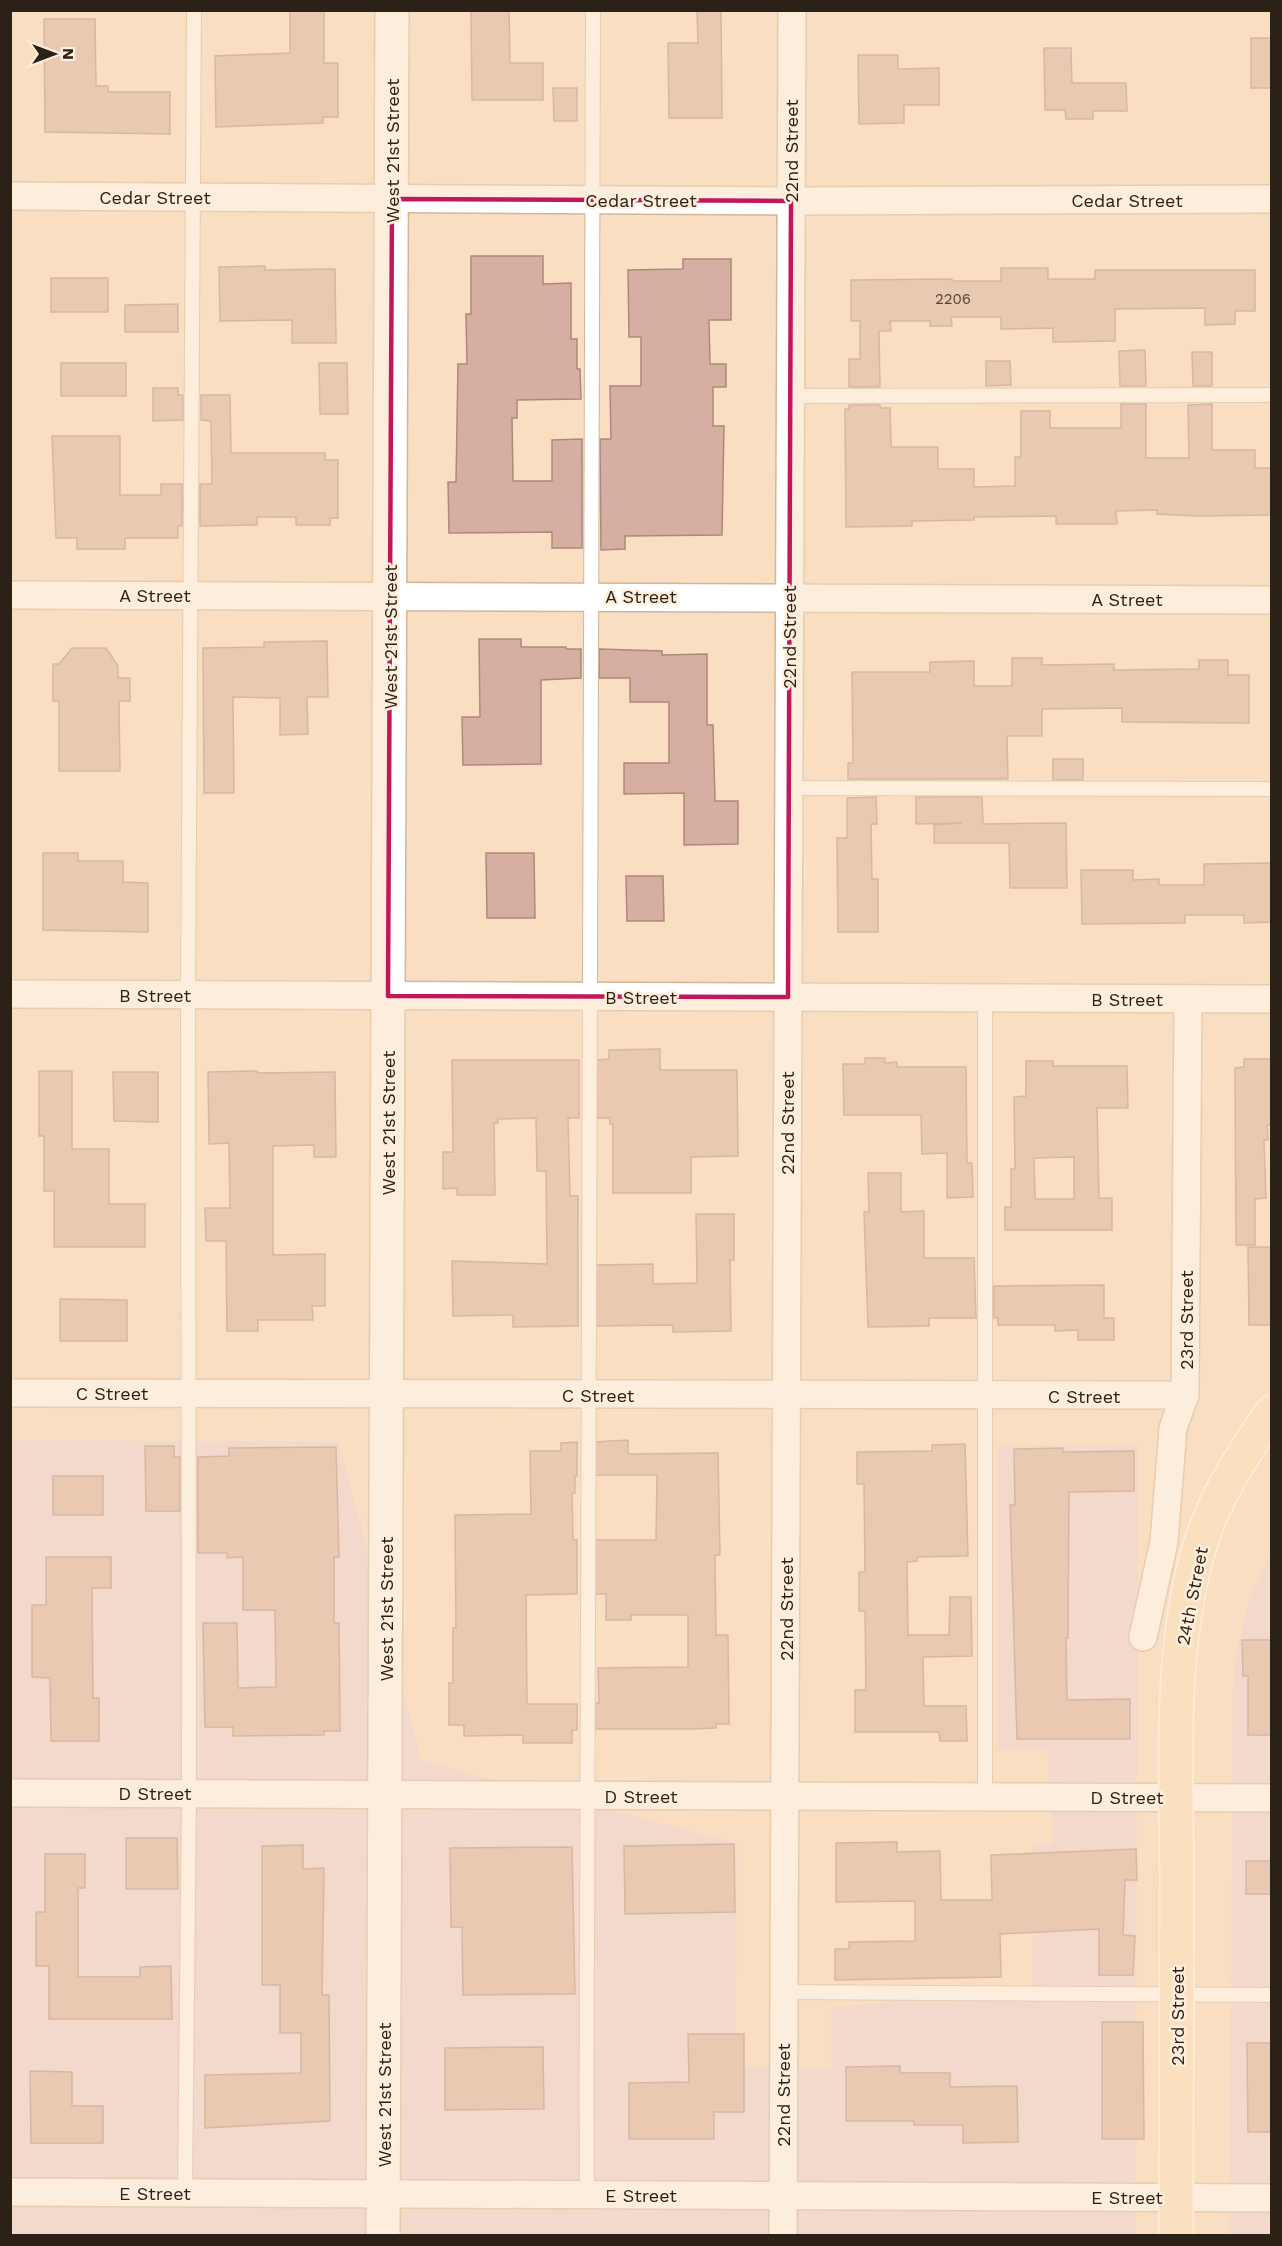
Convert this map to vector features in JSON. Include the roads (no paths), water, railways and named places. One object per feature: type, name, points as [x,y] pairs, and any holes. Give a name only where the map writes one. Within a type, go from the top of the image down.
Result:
[{"type":"main road","name":"24th Street","points":[[1177,1797],[1180,1660],[1192,1576],[1205,1531],[1224,1486],[1272,1412]]},
{"type":"main road","name":"23rd Street","points":[[1176,2235],[1177,1797]]},
{"type":"street","name":"West 21st Street","points":[[383,2235],[392,10]]},
{"type":"street","name":"22nd Street","points":[[783,2235],[792,10]]},
{"type":"street","name":"Cedar Street","points":[[10,196],[791,201],[1272,199]]},
{"type":"street","name":"A Street","points":[[10,595],[1272,600]]},
{"type":"street","name":"B Street","points":[[10,994],[1272,999]]},
{"type":"street","name":"23rd Street","points":[[1143,1637],[1164,1542],[1173,1428],[1185,1395],[1188,999]]},
{"type":"street","name":"C Street","points":[[10,1393],[985,1397],[1185,1395]]},
{"type":"street","name":"D Street","points":[[10,1793],[1272,1798]]},
{"type":"street","name":"E Street","points":[[10,2192],[1272,2198]]},
{"type":"lane","points":[[185,2193],[189,1793],[188,995],[194,10]]},
{"type":"lane","points":[[587,2195],[585,1395],[590,996],[593,10]]},
{"type":"lane","points":[[790,396],[1272,395]]},
{"type":"lane","points":[[789,788],[1272,789]]},
{"type":"lane","points":[[985,998],[985,1796]]},
{"type":"lane","points":[[784,1992],[1272,1995]]}]
